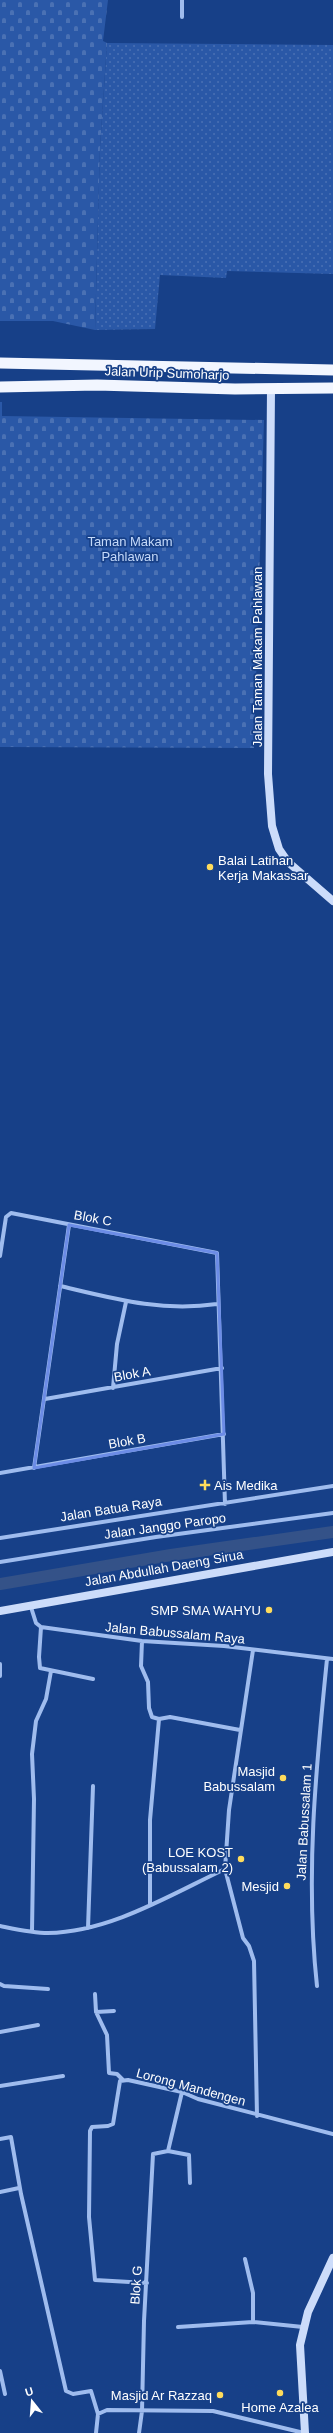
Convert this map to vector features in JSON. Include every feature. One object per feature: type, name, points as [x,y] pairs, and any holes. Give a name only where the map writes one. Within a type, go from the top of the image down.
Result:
[{"type":"highway","name":"Jalan Urip Sumoharjo","points":[[0,363],[333,370]]},
{"type":"highway","name":"Jalan Urip Sumoharjo","points":[[0,387],[97,385],[235,389],[333,388]]},
{"type":"main road","name":"Jalan Taman Makam Pahlawan","points":[[271,388],[268,774],[272,826],[283,856],[333,902]]},
{"type":"main road","name":"Jalan Abdullah Daeng Sirua","points":[[0,1611],[30,1604],[333,1552]]},
{"type":"main road","points":[[305,2433],[300,2345],[303,2327],[317,2291],[333,2258]]},
{"type":"street","points":[[182,0],[182,17]]},
{"type":"street","name":"Blok C","points":[[0,1256],[6,1217],[8,1214],[69,1224],[217,1253],[217,1304]]},
{"type":"street","points":[[34,1468],[69,1224]]},
{"type":"street","points":[[60,1286],[126,1302],[184,1308],[217,1304],[222,1368],[225,1504]]},
{"type":"street","points":[[113,1388],[117,1344],[126,1302]]},
{"type":"street","name":"Blok A","points":[[45,1399],[222,1368]]},
{"type":"street","name":"Blok B","points":[[0,1473],[224,1434]]},
{"type":"street","name":"Jalan Batua Raya","points":[[0,1538],[333,1486]]},
{"type":"street","name":"Jalan Janggo Paropo","points":[[0,1562],[156,1537],[333,1513]]},
{"type":"street","points":[[30,1604],[36,1623],[41,1627],[38,1664],[42,1669],[92,1679]]},
{"type":"street","name":"Jalan Babussalam Raya","points":[[41,1627],[142,1641],[253,1650],[333,1659]]},
{"type":"street","points":[[142,1641],[141,1666],[148,1684],[150,1712],[152,1717],[159,1719],[170,1717],[240,1730]]},
{"type":"street","points":[[253,1650],[226,1832],[225,1869],[243,1938],[249,1946],[254,1961],[257,2116]]},
{"type":"street","name":"Jalan Babussalam 1","points":[[317,1986],[312,1926],[312,1834],[327,1659]]},
{"type":"street","points":[[0,1664],[0,1676]]},
{"type":"street","points":[[32,1931],[34,1799],[32,1754],[36,1721],[46,1699],[51,1671]]},
{"type":"street","points":[[150,1904],[150,1820],[159,1719]]},
{"type":"street","points":[[88,1928],[93,1786]]},
{"type":"street","points":[[0,1926],[46,1933],[88,1928],[150,1904],[225,1869]]},
{"type":"street","points":[[0,1984],[4,1986],[48,1989]]},
{"type":"street","points":[[95,1994],[96,2012],[107,2035],[109,2073],[117,2074],[123,2080]]},
{"type":"street","points":[[96,2012],[114,2011]]},
{"type":"street","points":[[0,2032],[38,2024]]},
{"type":"street","points":[[0,2086],[63,2076]]},
{"type":"street","name":"Lorong Mandengen","points":[[147,2283],[95,2280],[89,2217],[90,2131],[92,2127],[108,2126],[113,2124],[119,2084],[123,2080],[182,2092],[198,2099],[257,2116],[333,2134]]},
{"type":"street","points":[[182,2092],[168,2151],[190,2156],[190,2183]]},
{"type":"street","points":[[0,2139],[11,2137],[19,2188],[66,2391],[72,2394],[91,2391],[98,2414],[96,2433]]},
{"type":"street","name":"Blok G","points":[[139,2433],[142,2411],[144,2321],[152,2157],[156,2152],[168,2151]]},
{"type":"street","points":[[0,2192],[19,2188]]},
{"type":"street","points":[[246,2259],[253,2293],[253,2322]]},
{"type":"street","points":[[178,2327],[253,2322],[303,2327]]},
{"type":"street","points":[[0,2371],[5,2394]]},
{"type":"street","points":[[98,2414],[107,2410],[213,2411],[305,2433]]},
{"type":"highlighted area","points":[[69,1225],[217,1253],[224,1434],[34,1468]]},
{"type":"green space","points":[[0,0],[108,0],[103,41],[107,43],[100,147],[95,330],[53,321],[0,321]]},
{"type":"green space","points":[[107,43],[333,45],[333,274],[227,271],[226,278],[160,275],[155,329],[95,330],[100,147]]},
{"type":"green space","name":"Taman Makam Pahlawan","points":[[0,402],[2,402],[2,416],[264,420],[254,748],[0,747]]},
{"type":"waterway","points":[[0,1584],[171,1555],[333,1532]]},
{"type":"place","name":"Balai Latihan Kerja Makassar","points":[[210,867]]},
{"type":"place","name":"Ais Medika","points":[[205,1485]]},
{"type":"place","name":"SMP SMA WAHYU","points":[[269,1610]]},
{"type":"place","name":"Masjid Babussalam","points":[[283,1778]]},
{"type":"place","name":"LOE KOST (Babussalam 2)","points":[[241,1859]]},
{"type":"place","name":"Mesjid","points":[[287,1886]]},
{"type":"place","name":"Home Azalea","points":[[280,2393]]},
{"type":"place","name":"Masjid Ar Razzaq","points":[[220,2395]]}]
